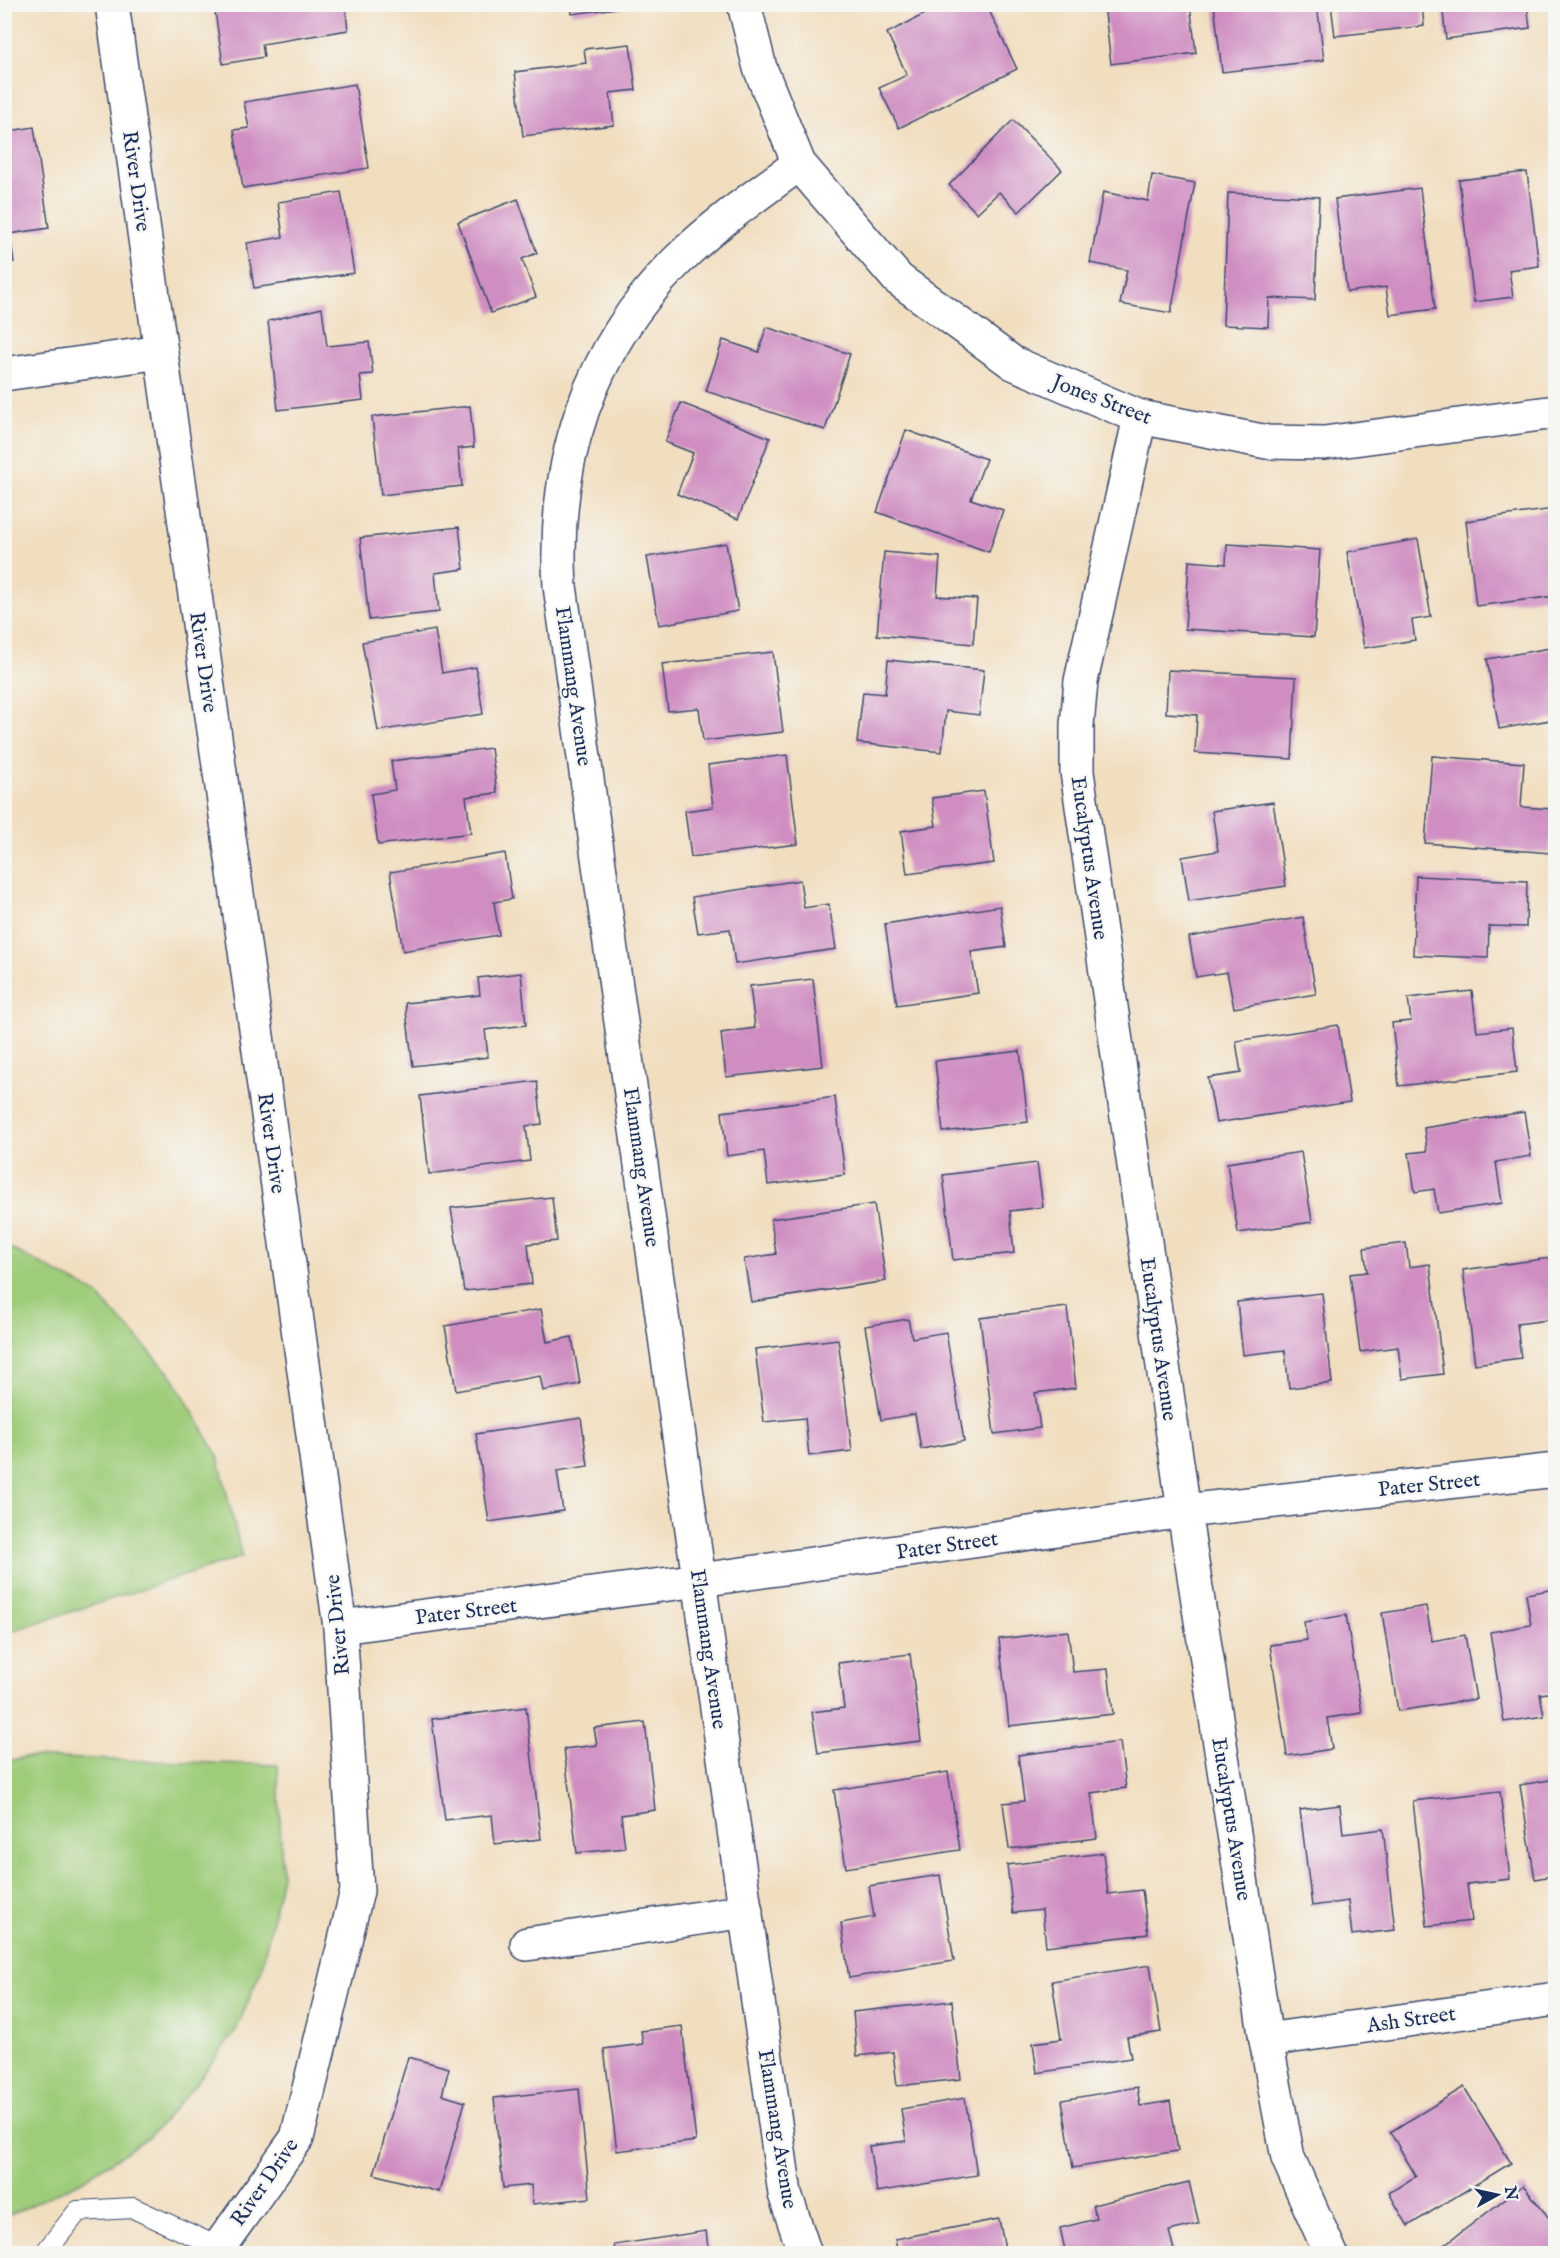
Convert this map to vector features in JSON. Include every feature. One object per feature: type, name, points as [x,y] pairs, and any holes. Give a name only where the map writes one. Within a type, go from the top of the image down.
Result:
[{"type":"street","name":"River Drive","points":[[112,4],[340,1628],[357,1891],[297,2139],[216,2250]]},
{"type":"street","name":"Jones Street","points":[[744,4],[760,68],[799,164],[898,279],[1013,363],[1140,417],[1267,442],[1324,443],[1556,412]]},
{"type":"street","name":"Flammang Avenue","points":[[799,164],[698,242],[676,262],[624,326],[586,399],[574,436],[561,497],[558,530],[560,586],[785,2194],[805,2253]]},
{"type":"street","points":[[4,374],[161,352]]},
{"type":"street","name":"Eucalyptus Avenue","points":[[1140,417],[1081,681],[1077,725],[1077,772],[1184,1511],[1266,2040],[1288,2158],[1332,2253]]},
{"type":"street","name":"Pater Street","points":[[340,1628],[700,1580],[1184,1511],[1556,1470]]},
{"type":"street","points":[[527,1944],[746,1911]]},
{"type":"street","name":"Ash Street","points":[[1266,2040],[1556,1999]]},
{"type":"lane","points":[[44,2253],[78,2211],[133,2208],[216,2250]]},
{"type":"green space","points":[[4,1245],[96,1293],[173,1377],[218,1456],[242,1557],[5,1633]]},
{"type":"green space","points":[[24,1757],[278,1765],[282,1875],[261,1971],[236,2030],[195,2085],[149,2137],[80,2182],[5,2217],[4,1762]]},
{"type":"building","points":[[241,4],[345,4],[348,30],[262,44],[264,57],[223,64],[215,12],[241,8]]},
{"type":"building","points":[[571,4],[615,4],[616,8],[572,14]]},
{"type":"building","points":[[945,4],[986,4],[1017,69],[899,128],[879,88],[907,75],[887,33]]},
{"type":"building","points":[[1104,4],[1190,4],[1196,53],[1111,64]]},
{"type":"building","points":[[1214,4],[1317,4],[1324,60],[1222,72]]},
{"type":"building","points":[[1331,4],[1422,4],[1424,26],[1335,36]]},
{"type":"building","points":[[1442,4],[1527,4],[1530,28],[1446,39]]},
{"type":"building","points":[[630,44],[636,90],[610,93],[614,125],[523,136],[515,72],[586,63],[584,49]]},
{"type":"building","points":[[355,84],[369,168],[243,188],[234,130],[249,128],[244,102]]},
{"type":"building","points":[[1013,120],[1062,170],[1019,212],[999,192],[977,213],[949,185]]},
{"type":"building","points":[[34,127],[49,228],[10,234],[14,262],[4,263],[4,132]]},
{"type":"building","points":[[1527,172],[1539,266],[1509,270],[1513,297],[1474,302],[1459,180]]},
{"type":"building","points":[[1152,175],[1195,183],[1171,313],[1120,304],[1127,270],[1090,263],[1103,192],[1148,201]]},
{"type":"building","points":[[1420,188],[1435,309],[1390,315],[1386,287],[1347,292],[1335,199]]},
{"type":"building","points":[[341,192],[354,273],[254,288],[247,243],[283,237],[278,202]]},
{"type":"building","points":[[1228,193],[1319,197],[1315,300],[1269,298],[1268,327],[1223,325]]},
{"type":"building","points":[[518,199],[537,253],[522,259],[536,297],[491,313],[458,222]]},
{"type":"building","points":[[322,308],[327,346],[369,342],[373,374],[360,375],[363,400],[278,410],[268,321]]},
{"type":"building","points":[[766,327],[850,354],[825,430],[706,391],[723,340],[759,352]]},
{"type":"building","points":[[681,403],[770,438],[738,519],[677,494],[693,453],[665,442]]},
{"type":"building","points":[[470,406],[474,447],[458,449],[462,486],[381,495],[372,417]]},
{"type":"building","points":[[906,430],[986,459],[971,499],[1003,510],[989,552],[877,512]]},
{"type":"building","points":[[1554,509],[1556,596],[1476,606],[1466,521]]},
{"type":"building","points":[[459,527],[464,569],[435,573],[439,612],[369,620],[360,538]]},
{"type":"building","points":[[1418,539],[1431,617],[1412,620],[1415,640],[1364,648],[1347,552]]},
{"type":"building","points":[[726,543],[738,611],[659,625],[647,557]]},
{"type":"building","points":[[1227,544],[1320,550],[1314,637],[1185,629],[1189,561],[1226,564]]},
{"type":"building","points":[[884,552],[940,557],[937,596],[977,599],[973,644],[877,635]]},
{"type":"building","points":[[435,630],[442,673],[476,667],[483,714],[378,731],[362,642]]},
{"type":"building","points":[[1556,647],[1556,719],[1499,729],[1487,659]]},
{"type":"building","points":[[773,652],[783,732],[703,741],[699,708],[668,711],[662,664]]},
{"type":"building","points":[[888,660],[984,670],[979,715],[946,711],[942,752],[857,743],[863,692],[885,694]]},
{"type":"building","points":[[1168,670],[1296,677],[1292,759],[1195,753],[1197,715],[1166,713]]},
{"type":"building","points":[[491,748],[497,793],[466,797],[471,833],[378,845],[371,794],[395,790],[391,761]]},
{"type":"building","points":[[787,755],[798,844],[691,857],[685,811],[713,807],[708,765]]},
{"type":"building","points":[[1432,756],[1524,763],[1521,807],[1553,809],[1550,853],[1425,843]]},
{"type":"building","points":[[984,791],[994,863],[907,874],[901,831],[936,826],[932,798]]},
{"type":"building","points":[[1273,802],[1286,886],[1189,901],[1182,857],[1218,851],[1212,811]]},
{"type":"building","points":[[505,853],[512,899],[494,902],[499,935],[403,951],[390,872]]},
{"type":"building","points":[[1416,876],[1527,881],[1526,927],[1489,926],[1488,958],[1413,955]]},
{"type":"building","points":[[800,880],[804,908],[829,904],[836,949],[735,964],[730,929],[698,933],[692,897]]},
{"type":"building","points":[[1000,906],[1006,947],[971,952],[978,993],[897,1005],[885,924]]},
{"type":"building","points":[[1303,917],[1316,994],[1234,1008],[1227,972],[1196,977],[1189,937]]},
{"type":"building","points":[[521,973],[526,1025],[485,1030],[488,1057],[413,1066],[405,1003],[480,995],[478,978]]},
{"type":"building","points":[[813,979],[823,1066],[726,1077],[721,1033],[755,1028],[750,986]]},
{"type":"building","points":[[1472,991],[1477,1032],[1512,1028],[1517,1072],[1399,1086],[1392,1023],[1411,1021],[1408,998]]},
{"type":"building","points":[[1338,1025],[1350,1102],[1216,1123],[1208,1078],[1241,1073],[1236,1041]]},
{"type":"building","points":[[1020,1051],[1028,1122],[943,1132],[935,1061]]},
{"type":"building","points":[[537,1081],[542,1124],[526,1126],[530,1161],[429,1174],[420,1096]]},
{"type":"building","points":[[835,1097],[845,1175],[768,1185],[764,1151],[727,1156],[722,1112]]},
{"type":"building","points":[[1524,1112],[1531,1156],[1496,1162],[1502,1203],[1438,1213],[1434,1189],[1415,1192],[1409,1153],[1427,1151],[1424,1128]]},
{"type":"building","points":[[1301,1152],[1312,1222],[1238,1233],[1227,1163]]},
{"type":"building","points":[[1037,1163],[1043,1207],[1010,1211],[1014,1253],[953,1260],[943,1175]]},
{"type":"building","points":[[552,1197],[557,1241],[528,1244],[532,1284],[464,1291],[451,1208]]},
{"type":"building","points":[[874,1204],[886,1281],[751,1302],[744,1259],[776,1254],[771,1219]]},
{"type":"building","points":[[1406,1243],[1409,1267],[1430,1264],[1443,1374],[1402,1379],[1398,1347],[1360,1352],[1350,1274],[1367,1272],[1364,1248]]},
{"type":"building","points":[[1550,1258],[1556,1319],[1517,1324],[1521,1358],[1475,1364],[1463,1270]]},
{"type":"building","points":[[1322,1293],[1332,1383],[1289,1388],[1285,1350],[1243,1355],[1237,1302]]},
{"type":"building","points":[[1067,1307],[1076,1388],[1035,1393],[1040,1428],[994,1434],[980,1318]]},
{"type":"building","points":[[541,1309],[547,1342],[572,1337],[580,1384],[543,1391],[540,1376],[456,1391],[445,1326]]},
{"type":"building","points":[[908,1319],[912,1338],[946,1332],[964,1441],[921,1449],[915,1414],[881,1420],[865,1326]]},
{"type":"building","points":[[838,1339],[852,1451],[809,1456],[805,1418],[764,1422],[755,1349]]},
{"type":"building","points":[[581,1418],[588,1466],[557,1471],[563,1511],[489,1522],[476,1434]]},
{"type":"building","points":[[1556,1589],[1556,1692],[1540,1694],[1544,1716],[1504,1722],[1490,1632],[1531,1625],[1526,1594]]},
{"type":"building","points":[[1426,1606],[1432,1641],[1465,1635],[1476,1699],[1398,1711],[1382,1613]]},
{"type":"building","points":[[1346,1615],[1362,1713],[1327,1718],[1332,1749],[1287,1756],[1270,1645],[1307,1640],[1304,1622]]},
{"type":"building","points":[[1068,1631],[1073,1672],[1108,1669],[1113,1714],[1009,1726],[999,1639]]},
{"type":"building","points":[[910,1654],[921,1741],[818,1753],[812,1712],[844,1708],[838,1663]]},
{"type":"building","points":[[526,1707],[541,1839],[495,1844],[492,1815],[445,1820],[432,1719]]},
{"type":"building","points":[[645,1722],[655,1810],[621,1815],[625,1848],[577,1853],[564,1749],[597,1745],[594,1728]]},
{"type":"building","points":[[1120,1742],[1126,1788],[1091,1793],[1097,1838],[1009,1849],[1003,1803],[1024,1801],[1018,1755]]},
{"type":"building","points":[[948,1772],[960,1850],[846,1868],[834,1790]]},
{"type":"building","points":[[1556,1779],[1556,1875],[1535,1879],[1520,1785]]},
{"type":"building","points":[[1500,1791],[1510,1879],[1467,1884],[1472,1921],[1427,1926],[1413,1801]]},
{"type":"building","points":[[1340,1805],[1343,1834],[1383,1829],[1395,1930],[1352,1935],[1348,1901],[1312,1906],[1300,1810]]},
{"type":"building","points":[[1103,1853],[1108,1894],[1142,1890],[1148,1934],[1046,1946],[1042,1910],[1013,1913],[1007,1865]]},
{"type":"building","points":[[940,1875],[954,1961],[849,1978],[841,1923],[874,1917],[869,1886]]},
{"type":"building","points":[[1150,1965],[1161,2032],[1127,2037],[1131,2058],[1037,2073],[1033,2043],[1061,2039],[1052,1981]]},
{"type":"building","points":[[952,2001],[961,2079],[897,2086],[893,2052],[857,2056],[853,2012]]},
{"type":"building","points":[[682,2026],[696,2141],[617,2151],[604,2049],[643,2044],[641,2031]]},
{"type":"building","points":[[408,2057],[449,2068],[442,2095],[465,2102],[439,2192],[374,2174]]},
{"type":"building","points":[[1137,2087],[1140,2106],[1170,2101],[1178,2151],[1073,2168],[1062,2100]]},
{"type":"building","points":[[1464,2087],[1511,2163],[1408,2226],[1389,2193],[1416,2176],[1390,2132]]},
{"type":"building","points":[[579,2089],[590,2198],[533,2204],[531,2185],[503,2188],[494,2098]]},
{"type":"building","points":[[965,2098],[977,2175],[877,2192],[869,2146],[906,2141],[901,2109]]},
{"type":"building","points":[[1189,2182],[1199,2224],[1169,2231],[1175,2254],[1066,2254],[1060,2228],[1096,2219],[1093,2205]]},
{"type":"building","points":[[1523,2185],[1556,2227],[1556,2249],[1550,2254],[1439,2254],[1437,2251]]},
{"type":"building","points":[[999,2219],[1006,2254],[898,2254],[895,2239]]},
{"type":"building","points":[[706,2231],[709,2254],[616,2254],[614,2245]]}]
